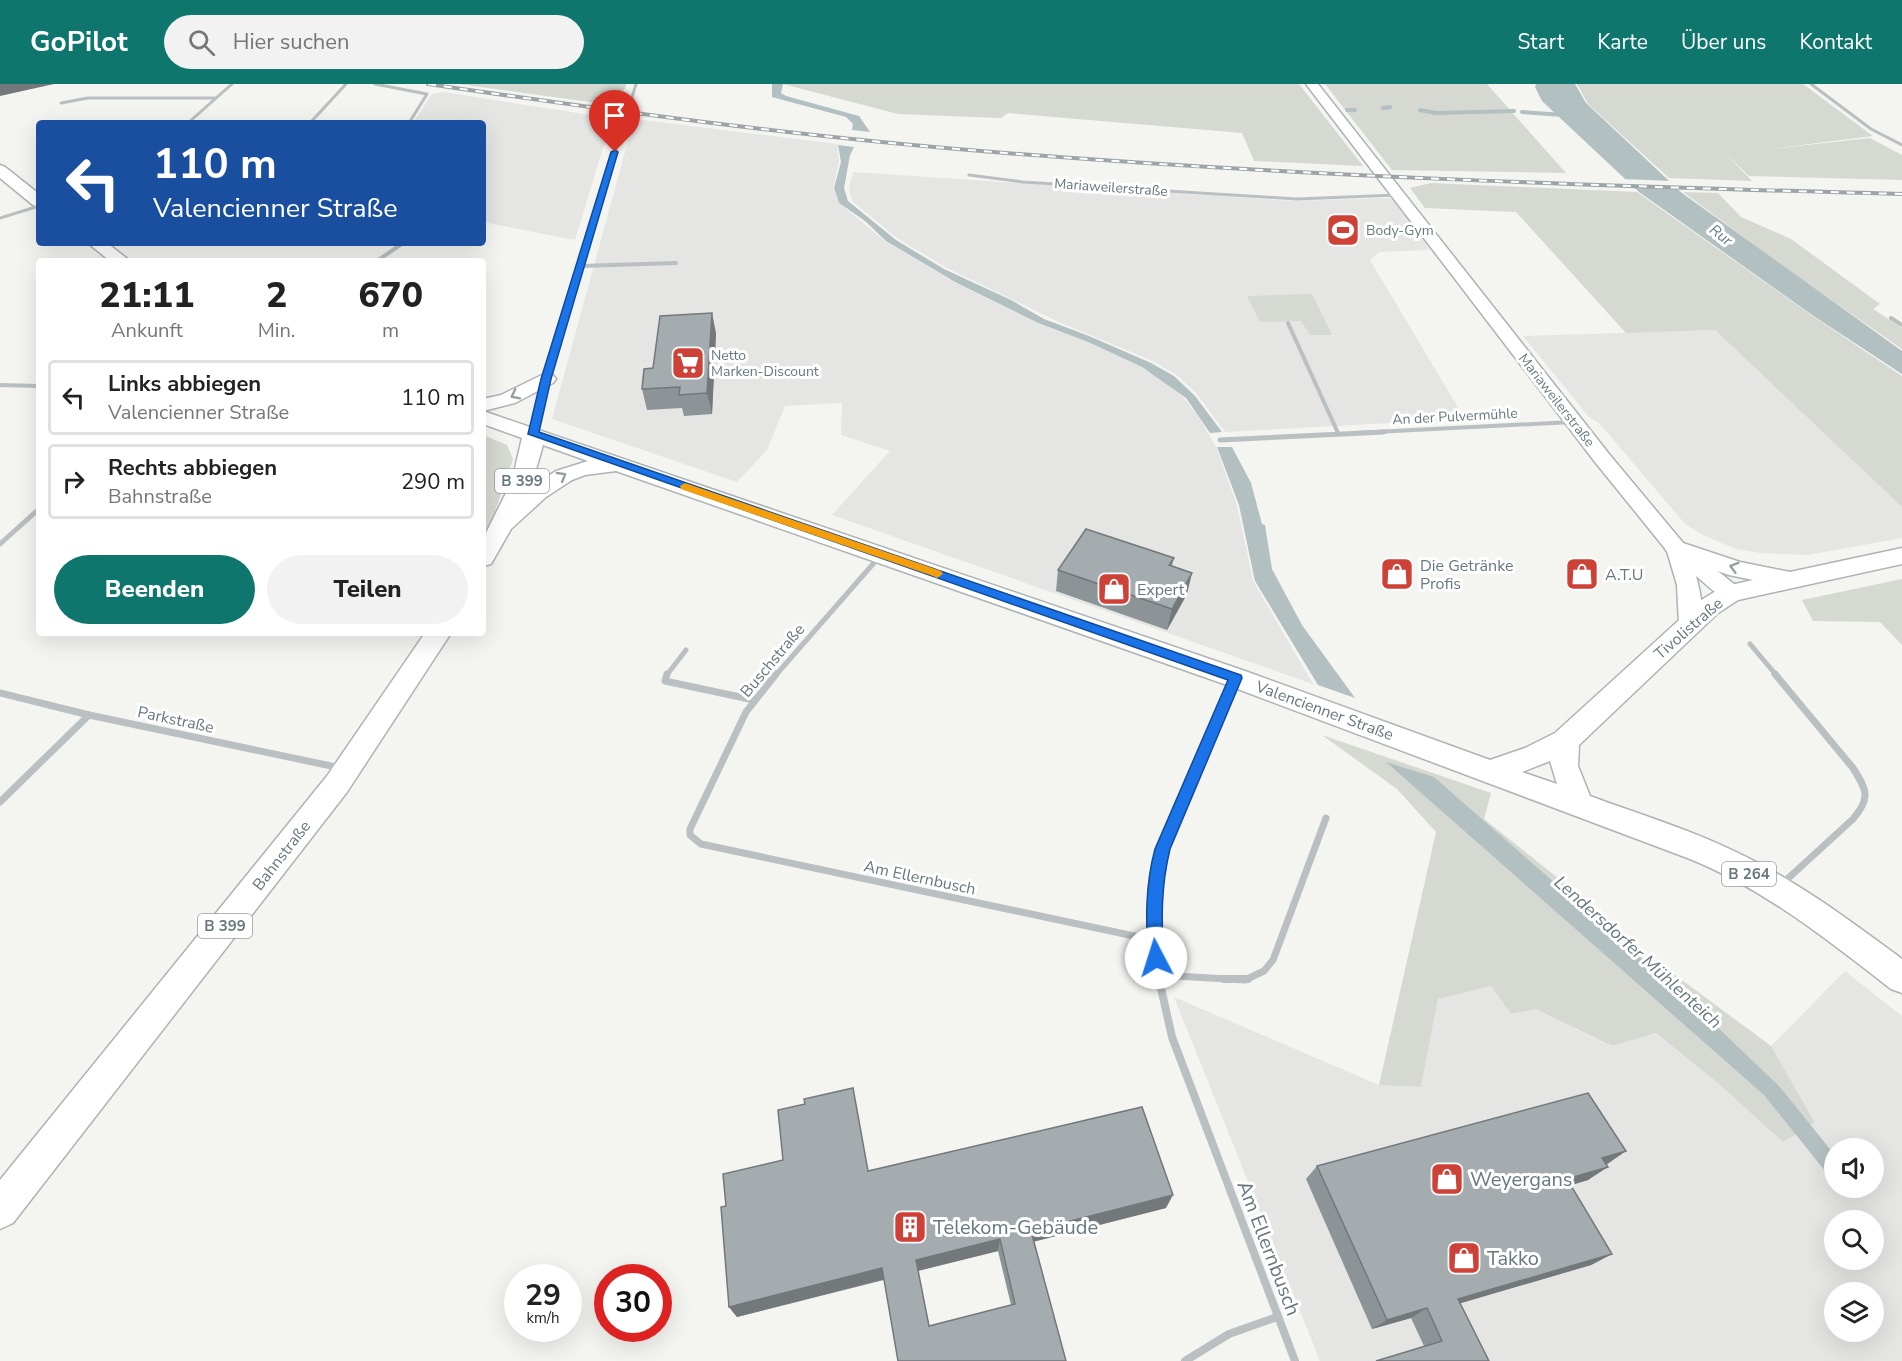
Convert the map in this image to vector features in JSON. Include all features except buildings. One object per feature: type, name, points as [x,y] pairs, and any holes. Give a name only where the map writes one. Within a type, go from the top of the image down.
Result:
[{"type":"main road","name":"Mariaweilerstraße","points":[[1311,84],[1574,422],[1677,549],[1731,593]]},
{"type":"main road","points":[[0,170],[36,201]]},
{"type":"main road","points":[[100,246],[117,258]]},
{"type":"main road","points":[[486,404],[508,399],[546,379]]},
{"type":"main road","name":"Valencienner Straße","points":[[486,418],[1236,678],[1578,803],[1726,861],[1776,889],[1845,935],[1902,978]]},
{"type":"main road","name":"B 399","points":[[486,553],[528,467],[533,434]]},
{"type":"main road","points":[[501,526],[544,487],[573,470],[598,465],[625,466]]},
{"type":"main road","points":[[1677,549],[1737,569],[1791,579]]},
{"type":"main road","points":[[1677,549],[1688,580],[1692,600],[1690,624]]},
{"type":"main road","name":"Tivolistraße","points":[[1492,771],[1535,756],[1565,741],[1714,602],[1731,593],[1902,556]]},
{"type":"main road","name":"Bahnstraße","points":[[0,1210],[347,770],[436,636]]},
{"type":"main road","points":[[1565,741],[1564,766],[1578,803]]},
{"type":"street","points":[[191,120],[232,84]]},
{"type":"street","points":[[313,120],[346,84]]},
{"type":"street","points":[[375,84],[427,94],[411,120]]},
{"type":"street","points":[[533,434],[546,379],[636,84]]},
{"type":"street","points":[[1811,84],[1872,129],[1902,145]]},
{"type":"street","points":[[61,103],[88,98],[216,98]]},
{"type":"street","name":"Mariaweilerstraße","points":[[969,175],[1023,182],[1296,199],[1397,195]]},
{"type":"street","points":[[0,218],[36,205]]},
{"type":"street","points":[[381,258],[399,246]]},
{"type":"street","points":[[580,266],[676,263]]},
{"type":"street","points":[[1891,318],[1902,325]]},
{"type":"street","points":[[1288,323],[1338,434]]},
{"type":"street","points":[[0,385],[36,386]]},
{"type":"street","name":"An der Pulvermühle","points":[[1220,440],[1574,422]]},
{"type":"street","points":[[0,544],[36,512]]},
{"type":"street","name":"Buschstraße","points":[[690,829],[746,712],[754,700],[881,554]]},
{"type":"street","points":[[1750,645],[1853,768],[1866,795],[1865,804],[1853,818],[1776,889]]},
{"type":"street","points":[[686,650],[666,676],[665,681],[754,700]]},
{"type":"street","name":"Am Ellernbusch","points":[[1236,678],[1162,849],[1155,877],[1153,940],[1158,975],[1172,1037],[1295,1361]]},
{"type":"street","name":"Parkstraße","points":[[0,693],[89,715],[347,770]]},
{"type":"street","points":[[0,802],[89,715]]},
{"type":"street","points":[[1158,975],[1245,980],[1264,971],[1273,960],[1326,818]]},
{"type":"street","name":"Am Ellernbusch","points":[[690,829],[690,835],[694,840],[702,844],[1153,940]]},
{"type":"street","points":[[1185,1361],[1223,1335],[1245,1325],[1277,1317]]},
{"type":"shaded area","points":[[458,84],[626,84],[619,106]]},
{"type":"shaded area","points":[[783,84],[1299,84],[1363,166],[1254,161],[1242,133],[1008,113],[1001,118],[898,114]]},
{"type":"shaded area","points":[[1325,84],[1487,84],[1566,173],[1392,170]]},
{"type":"shaded area","points":[[1577,84],[1803,84],[1873,136],[1763,150],[1870,138],[1902,155],[1902,180],[1749,176],[1725,153],[1752,181],[1669,178],[1588,104]]},
{"type":"shaded area","points":[[443,92],[616,119],[602,151],[575,240],[486,223],[486,120],[415,120],[432,94]]},
{"type":"shaded area","points":[[634,119],[837,144],[839,162],[833,188],[839,203],[885,241],[954,282],[1039,324],[1088,342],[1141,367],[1165,382],[1184,398],[1200,419],[1216,447],[1237,505],[1253,581],[1313,684],[832,515],[890,451],[841,435],[842,403],[785,406],[767,450],[737,482],[552,419]]},
{"type":"shaded area","points":[[853,172],[1292,201],[1393,198],[1430,250],[1379,252],[1370,260],[1465,419],[1225,432],[1197,394],[1178,376],[1153,361],[1061,323],[947,268],[897,238],[852,201],[849,189]]},
{"type":"shaded area","points":[[1431,183],[1637,192],[1902,376],[1902,507],[1715,330],[1626,333],[1516,212],[1425,208],[1410,188]]},
{"type":"shaded area","points":[[1683,192],[1718,193],[1741,217],[1791,239],[1880,304],[1873,309],[1902,328],[1902,349],[1795,275]]},
{"type":"shaded area","points":[[1312,294],[1332,335],[1310,335],[1301,321],[1260,322],[1247,296]]},
{"type":"shaded area","points":[[1715,330],[1902,507],[1902,538],[1808,555],[1761,553],[1736,549],[1703,535],[1685,524],[1600,424],[1589,417],[1523,336]]},
{"type":"shaded area","points":[[486,436],[507,445],[513,459],[489,529],[486,531]]},
{"type":"shaded area","points":[[1902,579],[1902,645],[1880,622],[1813,621],[1802,600]]},
{"type":"shaded area","points":[[1322,735],[1491,793],[1484,819],[1578,894],[1632,943],[1771,1046],[1815,1122],[1783,1142],[1719,1084],[1656,1033],[1612,1046],[1536,1009],[1511,1014],[1491,986],[1438,999],[1421,1087],[1379,1085],[1436,832],[1397,789]]},
{"type":"shaded area","points":[[1845,971],[1902,1016],[1902,1361],[1320,1361],[1174,997],[1379,1085],[1421,1087],[1438,999],[1491,986],[1511,1014],[1536,1009],[1611,1046],[1656,1033],[1719,1084],[1783,1141],[1815,1121],[1771,1046]]},
{"type":"water","points":[[772,84],[783,84],[781,93],[786,96],[859,116],[870,132],[852,130],[853,124],[846,117],[772,97]]},
{"type":"water","name":"Rur","points":[[1536,84],[1575,84],[1586,103],[1682,193],[1902,351],[1902,374],[1815,317],[1639,192],[1542,101],[1535,87]]},
{"type":"water","points":[[838,145],[854,147],[850,155],[844,188],[848,201],[896,240],[944,269],[1011,300],[1044,319],[1151,363],[1174,376],[1195,396],[1222,432],[1210,433],[1186,398],[1142,367],[1088,342],[1038,323],[955,282],[886,241],[865,221],[839,203],[834,188],[841,162]]},
{"type":"water","points":[[1217,447],[1232,447],[1251,483],[1262,524],[1265,525],[1272,569],[1302,625],[1355,698],[1318,685],[1255,581],[1239,505]]},
{"type":"water","points":[[1386,762],[1434,777],[1694,1005],[1779,1086],[1824,1142],[1824,1170],[1764,1095]]},
{"type":"pier","points":[[1622,179],[1673,181],[1681,188],[1630,187]]},
{"type":"waterway","points":[[1383,108],[1390,107]]},
{"type":"waterway","points":[[1347,110],[1355,110]]},
{"type":"waterway","points":[[1420,110],[1436,113],[1514,111]]},
{"type":"waterway","points":[[1522,112],[1564,115]]},
{"type":"railway","points":[[428,84],[773,130],[912,145],[1096,160],[1442,179],[1902,194]]},
{"type":"slow traffic","points":[[685,486],[937,574]]},
{"type":"place","name":"Body-Gym","points":[[1343,230]]},
{"type":"place","name":"Netto Marken-Discount","points":[[688,363]]},
{"type":"place","name":"Die Getränke Profis","points":[[1397,574]]},
{"type":"place","name":"A.T.U","points":[[1582,574]]},
{"type":"place","name":"Expert","points":[[1114,589]]},
{"type":"place","name":"Weyergans","points":[[1447,1179]]},
{"type":"place","name":"Telekom-Gebäude","points":[[910,1227]]},
{"type":"place","name":"Takko","points":[[1464,1258]]},
{"type":"route","points":[[615,152],[546,379],[533,434],[1236,678],[1162,849],[1155,877],[1153,910],[1153,940],[1156,958]]},
{"type":"water label","name":"Lendersdorfer Mühlenteich","points":[[1638,952]]}]
